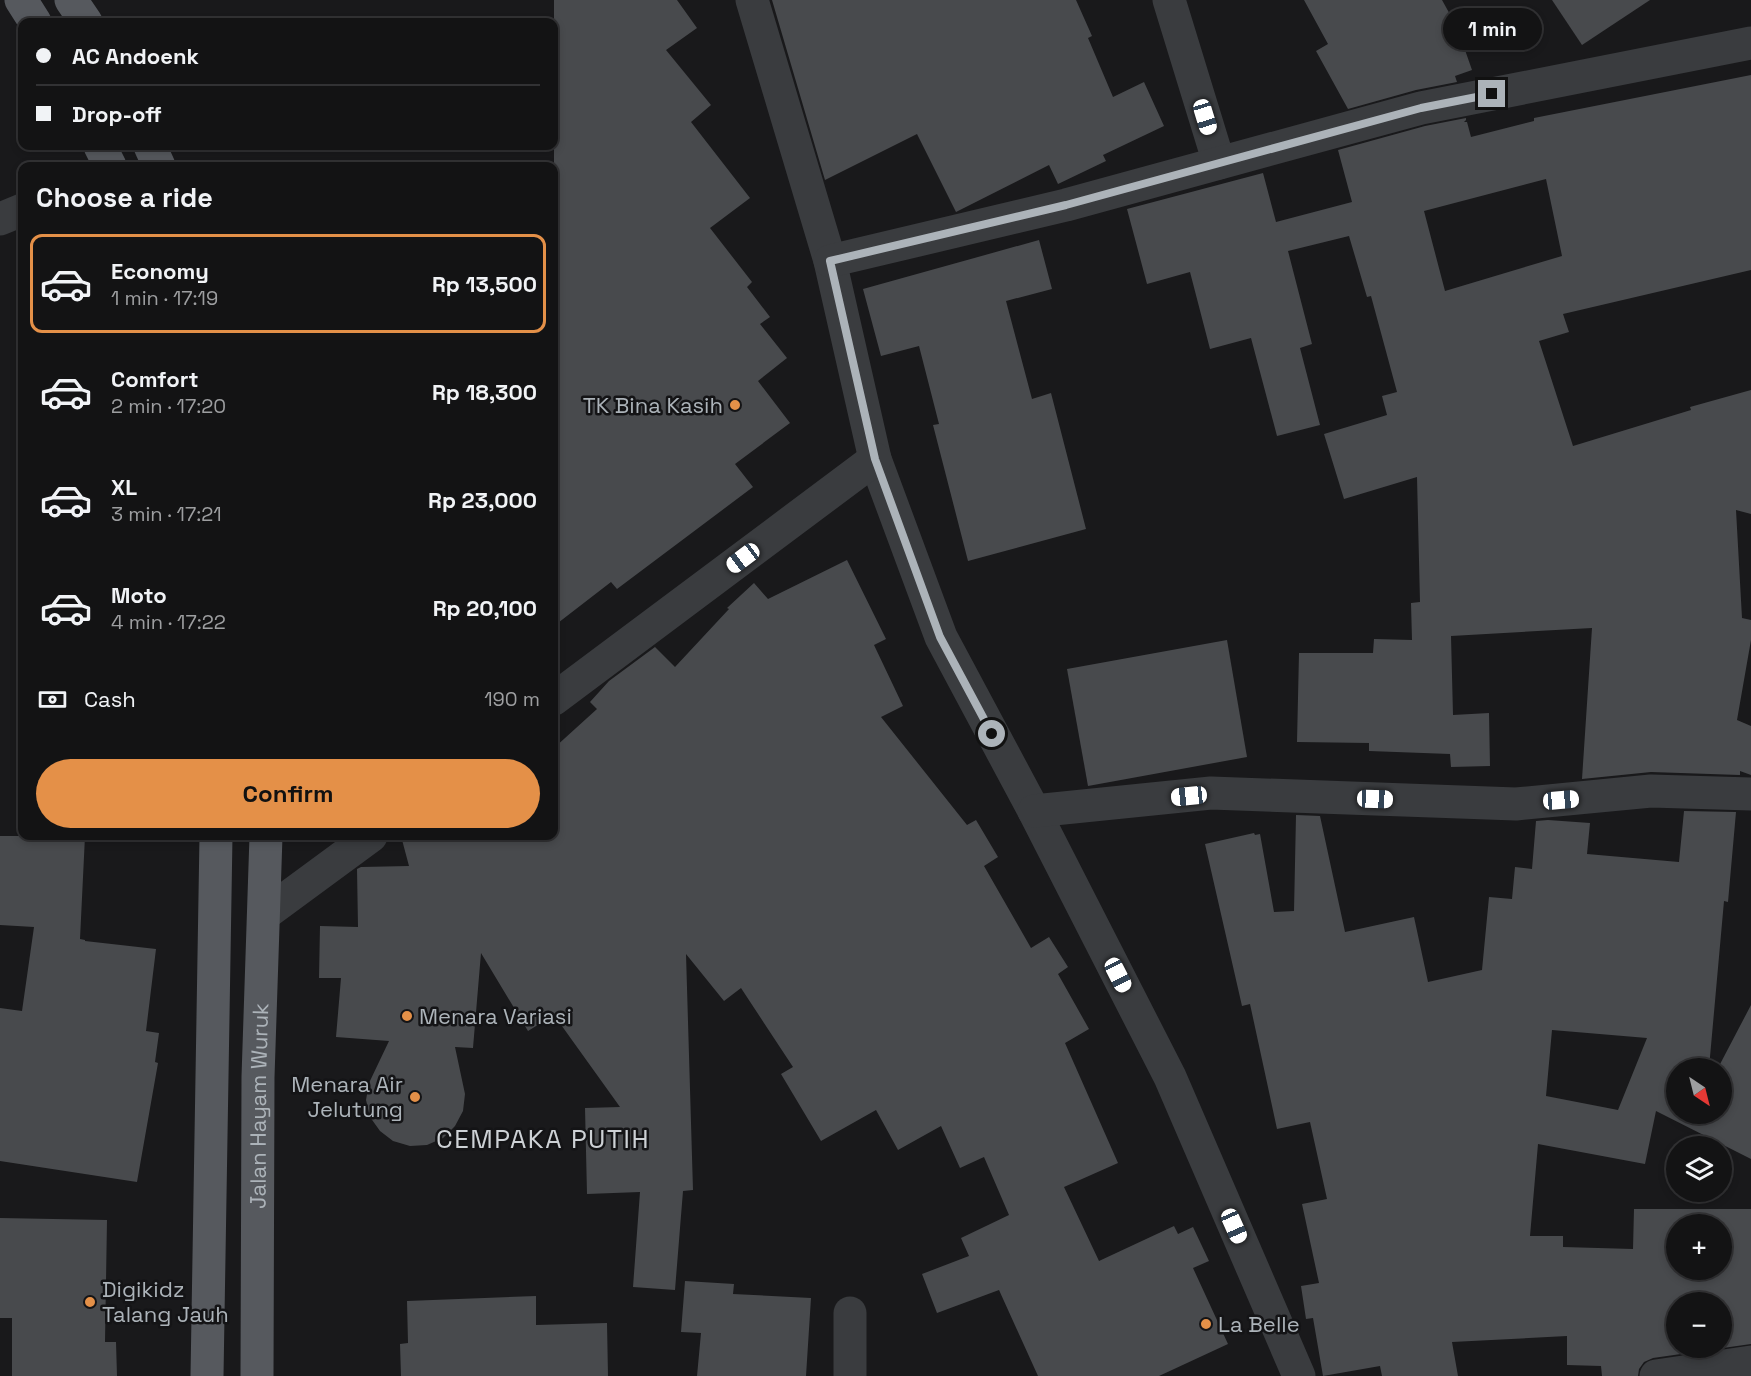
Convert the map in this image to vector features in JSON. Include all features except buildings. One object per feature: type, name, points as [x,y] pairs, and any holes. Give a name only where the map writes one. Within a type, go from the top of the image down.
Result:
[{"type":"main road","points":[[21,0],[32,18]]},
{"type":"main road","points":[[71,0],[83,18]]},
{"type":"main road","points":[[207,1376],[216,840]]},
{"type":"main road","name":"Jalan Hayam Wuruk","points":[[256,1376],[258,1077],[266,840]]},
{"type":"street","points":[[752,0],[830,261],[875,459],[940,637],[1034,811],[1170,1077],[1299,1376]]},
{"type":"street","points":[[1169,0],[1219,163]]},
{"type":"street","points":[[830,261],[1066,205],[1421,108],[1751,43]]},
{"type":"street","points":[[0,219],[18,212]]},
{"type":"street","points":[[558,696],[875,459]]},
{"type":"street","points":[[1034,811],[1211,793],[1516,804],[1651,791],[1751,794]]},
{"type":"street","points":[[265,914],[366,840]]},
{"type":"street","points":[[850,1313],[850,1376]]},
{"type":"street","points":[[1656,1376],[1751,1362]]},
{"type":"place","name":"TK Bina Kasih","points":[[735,405]]},
{"type":"place","name":"Menara Variasi","points":[[407,1016]]},
{"type":"place","name":"Menara Air Jelutung","points":[[415,1097]]},
{"type":"place","name":"Digikidz Talang Jauh","points":[[90,1302]]},
{"type":"place","name":"La Belle","points":[[1206,1324]]},
{"type":"district","name":"CEMPAKA PUTIH","points":[[543,1139]]},
{"type":"route","points":[[992,734],[940,637],[875,459],[830,261],[1066,205],[1421,108],[1492,94]]}]
